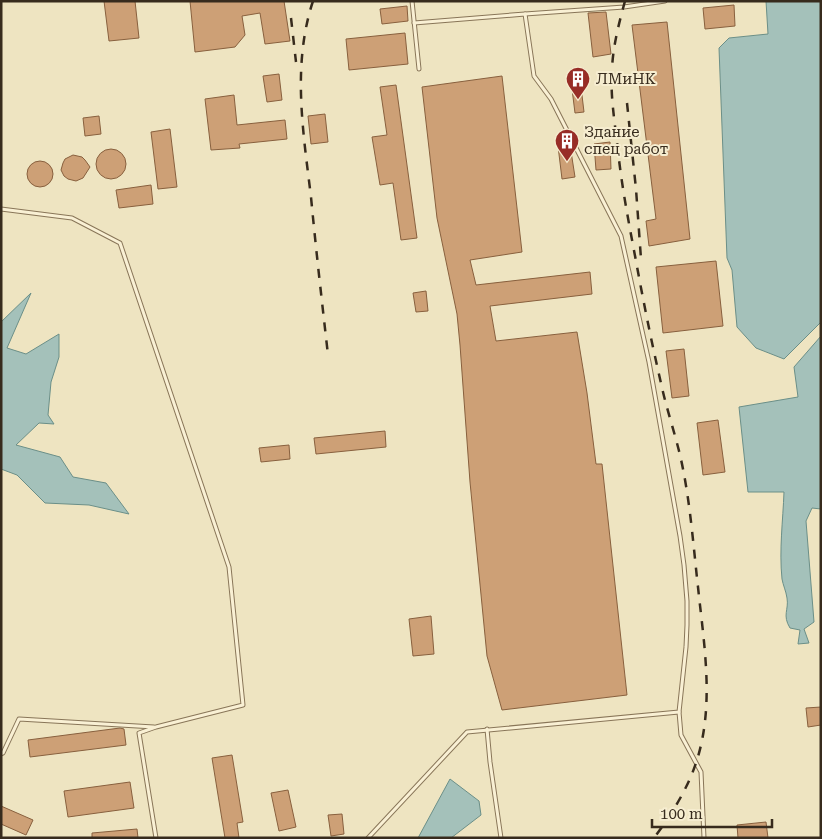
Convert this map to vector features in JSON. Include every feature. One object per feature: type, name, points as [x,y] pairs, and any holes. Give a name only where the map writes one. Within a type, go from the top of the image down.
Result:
[{"type":"lane","points":[[412,1],[419,69]]},
{"type":"lane","points":[[414,23],[624,7],[665,1]]},
{"type":"lane","points":[[525,14],[534,76],[551,98],[620,236],[649,362],[684,565],[687,625],[679,712],[681,735],[701,772],[704,838]]},
{"type":"lane","points":[[1,209],[72,218],[120,243],[229,568],[243,705],[156,727],[140,733],[156,838]]},
{"type":"lane","points":[[368,838],[467,732],[679,712]]},
{"type":"lane","points":[[1,754],[20,719],[156,727]]},
{"type":"lane","points":[[487,730],[501,838]]},
{"type":"water","points":[[766,1],[821,1],[821,322],[784,359],[756,348],[737,327],[732,270],[727,258],[719,48],[729,38],[768,34]]},
{"type":"water","points":[[31,293],[7,348],[26,354],[59,334],[59,357],[51,382],[48,415],[54,424],[39,423],[16,445],[60,457],[73,477],[106,483],[129,514],[89,505],[45,503],[17,475],[1,469],[1,322]]},
{"type":"water","points":[[821,336],[821,509],[812,508],[806,521],[814,622],[804,629],[809,643],[798,644],[800,630],[790,628],[786,620],[787,598],[782,579],[781,546],[784,492],[748,492],[739,407],[798,397],[794,367]]},
{"type":"water","points":[[450,779],[479,801],[481,815],[451,838],[418,838]]},
{"type":"building","points":[[104,1],[135,1],[139,38],[109,41]]},
{"type":"building","points":[[190,1],[284,1],[290,41],[265,44],[260,13],[242,16],[245,35],[235,47],[195,52]]},
{"type":"building","points":[[734,5],[735,26],[705,29],[703,8]]},
{"type":"building","points":[[407,6],[408,21],[382,24],[380,9]]},
{"type":"building","points":[[606,12],[611,54],[593,57],[588,13]]},
{"type":"building","points":[[667,22],[690,239],[649,246],[646,221],[656,219],[632,25]]},
{"type":"building","points":[[405,33],[408,64],[349,70],[346,39]]},
{"type":"building","points":[[279,74],[282,100],[267,102],[263,76]]},
{"type":"building","points":[[502,76],[522,252],[470,260],[476,285],[590,272],[592,294],[490,306],[496,341],[577,332],[596,464],[602,464],[627,695],[502,710],[487,656],[470,482],[457,314],[437,218],[422,87]]},
{"type":"building","points":[[396,85],[417,238],[401,240],[393,183],[380,185],[372,137],[387,135],[380,87]]},
{"type":"building","name":"ЛМиНК","points":[[581,87],[584,112],[575,113],[572,89]]},
{"type":"building","points":[[234,95],[237,125],[285,120],[287,139],[239,144],[240,148],[211,150],[205,99]]},
{"type":"building","points":[[325,114],[328,142],[311,144],[308,116]]},
{"type":"building","points":[[99,116],[101,134],[85,136],[83,118]]},
{"type":"building","points":[[170,129],[177,187],[158,189],[151,132]]},
{"type":"building","points":[[610,142],[611,169],[596,170],[594,144]]},
{"type":"building","name":"Здание спец работ","points":[[570,145],[575,177],[562,179],[558,146]]},
{"type":"building","points":[[111,149],[122,153],[126,164],[122,175],[111,179],[100,175],[96,164],[100,153]]},
{"type":"building","points":[[73,155],[82,157],[90,167],[83,178],[76,181],[68,179],[61,170],[65,159]]},
{"type":"building","points":[[40,161],[49,165],[53,174],[49,183],[40,187],[31,183],[27,174],[31,165]]},
{"type":"building","points":[[151,185],[153,204],[119,208],[116,190]]},
{"type":"building","points":[[716,261],[723,326],[663,333],[656,267]]},
{"type":"building","points":[[426,291],[428,311],[416,312],[413,293]]},
{"type":"building","points":[[684,349],[689,396],[672,398],[666,351]]},
{"type":"building","points":[[718,420],[725,472],[703,475],[697,423]]},
{"type":"building","points":[[385,431],[386,447],[316,454],[314,438]]},
{"type":"building","points":[[289,445],[290,459],[261,462],[259,448]]},
{"type":"building","points":[[431,616],[434,654],[413,656],[409,619]]},
{"type":"building","points":[[821,707],[821,725],[808,727],[806,708]]},
{"type":"building","points":[[124,729],[126,745],[30,757],[28,740]]},
{"type":"building","points":[[232,755],[243,822],[237,823],[239,838],[225,838],[212,758]]},
{"type":"building","points":[[130,782],[134,808],[68,817],[64,791]]},
{"type":"building","points":[[288,790],[296,827],[279,831],[271,793]]},
{"type":"building","points":[[1,806],[33,820],[26,835],[1,824]]},
{"type":"building","points":[[342,814],[344,834],[331,836],[328,815]]},
{"type":"building","points":[[766,822],[768,838],[738,838],[737,825]]},
{"type":"building","points":[[137,829],[138,838],[92,838],[92,833]]},
{"type":"railway","points":[[313,1],[303,49],[301,98],[328,355]]},
{"type":"railway","points":[[625,1],[613,60],[613,110],[628,220],[663,392],[680,455],[686,488],[703,631],[707,698],[702,741],[696,763],[678,802],[654,838]]},
{"type":"railway","points":[[291,18],[296,62]]},
{"type":"railway","points":[[627,103],[641,259]]},
{"type":"place","name":"ЛМиНК","points":[[578,100]]},
{"type":"place","name":"Здание спец работ","points":[[567,162]]}]
